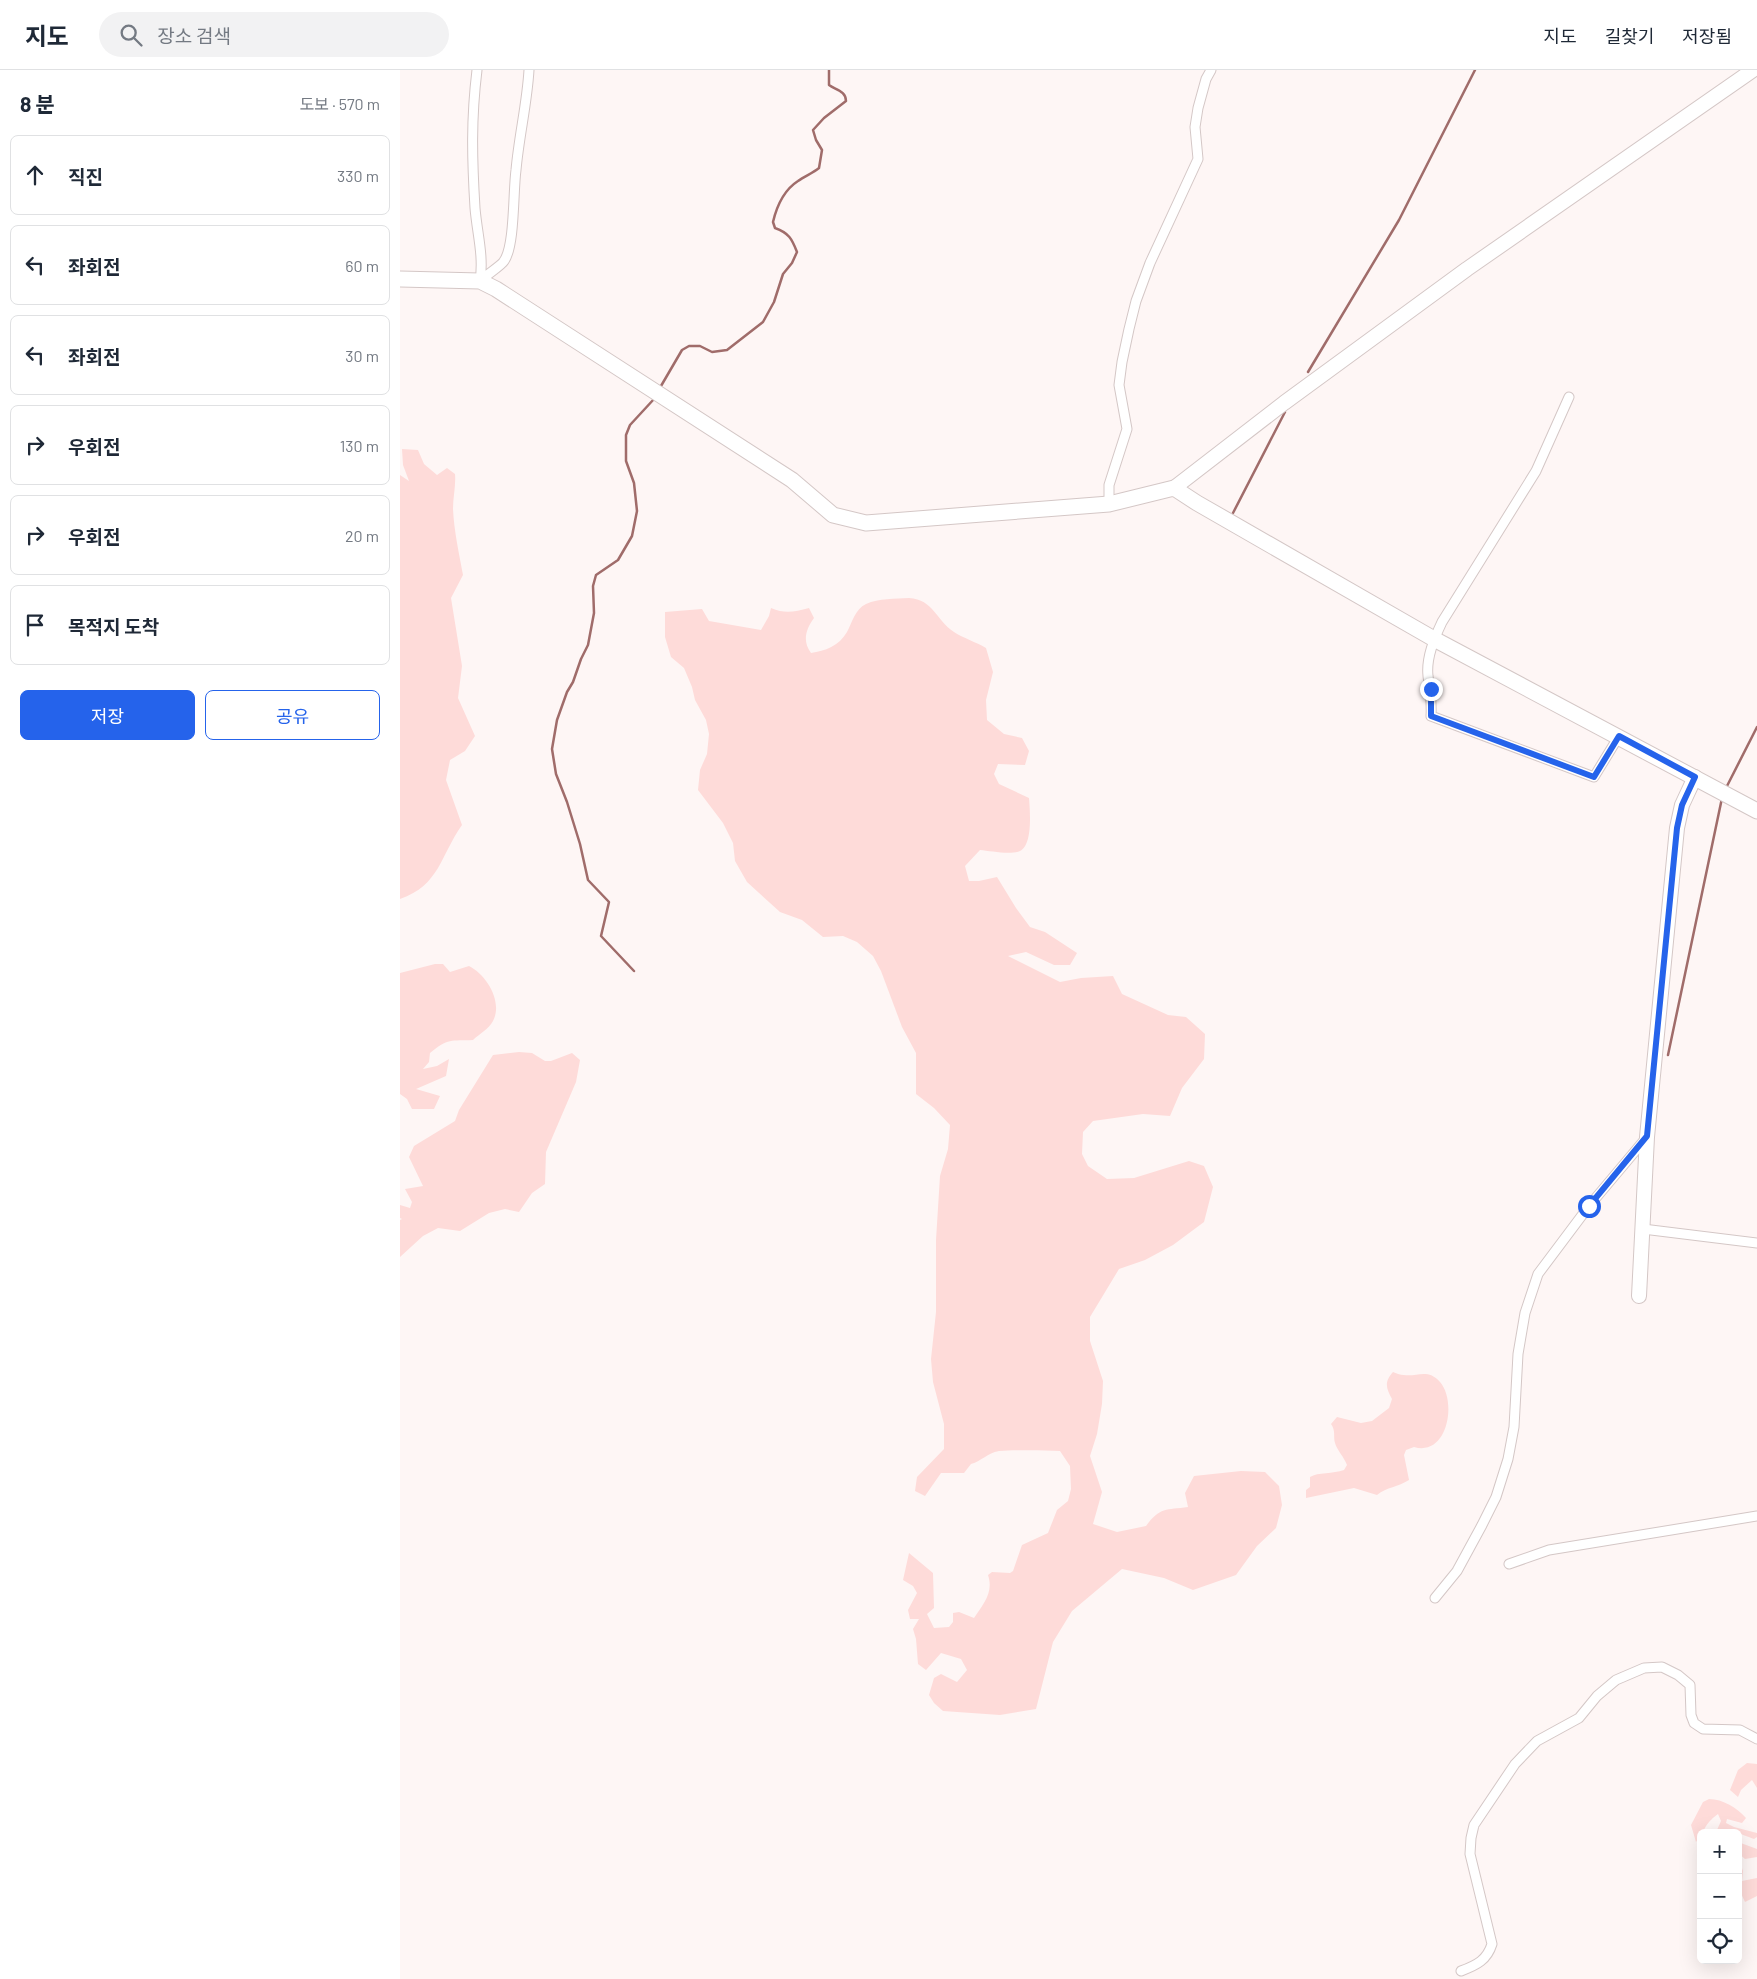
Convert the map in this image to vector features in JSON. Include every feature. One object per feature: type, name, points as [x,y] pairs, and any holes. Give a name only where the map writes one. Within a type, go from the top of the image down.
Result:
[{"type":"main road","points":[[400,279],[480,281],[496,289],[792,480],[833,515],[866,523],[1109,504],[1174,488],[1284,403],[1466,269],[1753,70]]},
{"type":"main road","points":[[1174,488],[1434,639],[1757,811]]},
{"type":"main road","points":[[1639,1296],[1647,1136],[1677,828],[1682,805],[1695,777]]},
{"type":"street","points":[[477,70],[472,107],[471,150],[476,221],[482,264],[480,281]]},
{"type":"street","points":[[480,281],[490,271],[503,263],[508,253],[513,217],[516,170],[523,128],[529,70]]},
{"type":"street","points":[[1109,504],[1109,485],[1127,429],[1119,385],[1129,329],[1136,301],[1150,263],[1198,159],[1195,127],[1198,108],[1211,70]]},
{"type":"street","points":[[1569,397],[1536,471],[1442,622],[1434,639],[1428,675],[1432,702],[1431,716],[1594,777],[1619,736]]},
{"type":"street","points":[[1435,1598],[1457,1571],[1496,1497],[1508,1458],[1514,1427],[1518,1354],[1525,1313],[1538,1274],[1589,1206],[1647,1136]]},
{"type":"street","points":[[1643,1229],[1757,1243]]},
{"type":"street","points":[[1509,1564],[1549,1550],[1757,1516]]},
{"type":"street","points":[[1462,1971],[1478,1964],[1489,1954],[1492,1944],[1470,1854],[1474,1824],[1515,1764],[1537,1741],[1579,1718],[1597,1696],[1616,1680],[1644,1668],[1662,1667],[1678,1675],[1690,1685],[1691,1715],[1694,1723],[1703,1729],[1740,1730],[1757,1739]]},
{"type":"shaded area","points":[[402,449],[418,450],[424,464],[437,475],[447,468],[455,474],[453,505],[463,575],[451,598],[462,666],[458,698],[475,736],[465,751],[450,760],[446,780],[462,825],[431,878],[413,893],[400,899],[400,475],[409,481],[403,465]]},
{"type":"shaded area","points":[[909,598],[924,602],[954,632],[986,648],[993,672],[986,700],[987,720],[1004,734],[1022,738],[1029,751],[1025,765],[998,764],[994,774],[999,784],[1029,798],[1030,827],[1027,842],[1020,851],[1011,853],[980,850],[965,866],[969,881],[997,877],[1030,927],[1045,932],[1077,953],[1070,965],[1054,965],[1026,952],[1008,956],[1060,982],[1081,978],[1113,976],[1122,994],[1168,1015],[1186,1017],[1205,1034],[1204,1059],[1182,1088],[1170,1116],[1143,1114],[1093,1121],[1083,1132],[1082,1154],[1088,1166],[1107,1179],[1134,1178],[1189,1161],[1204,1166],[1213,1187],[1204,1222],[1173,1245],[1145,1260],[1119,1269],[1090,1317],[1090,1341],[1103,1381],[1102,1404],[1097,1434],[1090,1456],[1102,1492],[1093,1524],[1117,1532],[1146,1526],[1155,1515],[1164,1510],[1188,1507],[1185,1493],[1194,1476],[1241,1471],[1265,1472],[1279,1486],[1282,1505],[1276,1528],[1257,1546],[1236,1575],[1193,1590],[1164,1578],[1122,1569],[1072,1611],[1053,1642],[1036,1709],[1000,1715],[943,1711],[934,1703],[929,1695],[934,1678],[941,1674],[957,1682],[967,1670],[961,1659],[941,1653],[926,1670],[918,1664],[916,1639],[913,1629],[919,1619],[910,1619],[908,1610],[917,1593],[913,1586],[903,1580],[909,1553],[933,1573],[934,1608],[927,1614],[934,1628],[949,1627],[953,1622],[953,1613],[959,1612],[974,1618],[989,1593],[988,1575],[992,1572],[1010,1573],[1013,1571],[1022,1545],[1048,1533],[1057,1510],[1068,1501],[1071,1489],[1070,1466],[1060,1451],[999,1451],[991,1453],[971,1464],[964,1473],[941,1473],[925,1496],[915,1491],[917,1477],[944,1449],[944,1424],[933,1382],[931,1359],[936,1312],[936,1240],[940,1176],[948,1149],[950,1125],[934,1108],[916,1094],[916,1053],[902,1027],[881,971],[873,956],[857,942],[843,936],[823,937],[802,920],[780,912],[747,882],[735,861],[733,843],[723,823],[698,790],[700,770],[707,754],[709,734],[706,720],[695,700],[684,668],[671,657],[665,637],[665,612],[702,609],[709,621],[761,630],[771,608],[790,612],[809,608],[814,618],[806,635],[808,649],[811,653],[826,649],[840,641],[862,606],[882,600]]},
{"type":"shaded area","points":[[435,964],[443,964],[450,972],[469,966],[476,970],[492,990],[495,998],[496,1014],[489,1026],[473,1040],[450,1041],[430,1053],[429,1062],[423,1069],[437,1066],[449,1059],[446,1076],[416,1089],[440,1096],[434,1109],[412,1109],[407,1099],[400,1094],[400,973]]},
{"type":"shaded area","points":[[519,1052],[532,1053],[545,1061],[551,1061],[572,1053],[580,1060],[576,1082],[546,1152],[545,1184],[532,1193],[519,1212],[505,1209],[489,1213],[460,1231],[438,1228],[423,1236],[400,1257],[400,1220],[402,1219],[400,1218],[400,1205],[410,1208],[412,1202],[405,1189],[423,1186],[409,1157],[414,1146],[455,1121],[459,1110],[493,1055]]},
{"type":"shaded area","points":[[1393,1372],[1403,1375],[1427,1374],[1440,1382],[1448,1402],[1448,1414],[1442,1436],[1435,1444],[1426,1448],[1414,1447],[1406,1450],[1404,1455],[1409,1480],[1377,1495],[1354,1488],[1306,1498],[1306,1490],[1310,1487],[1310,1477],[1317,1474],[1344,1470],[1347,1465],[1336,1446],[1331,1424],[1337,1417],[1361,1423],[1372,1421],[1389,1408],[1392,1399],[1387,1388],[1387,1382]]},
{"type":"shaded area","points":[[1747,1763],[1757,1764],[1757,1788],[1752,1780],[1741,1790],[1738,1797],[1730,1790],[1738,1770]]},
{"type":"shaded area","points":[[1714,1799],[1724,1802],[1738,1811],[1746,1818],[1742,1823],[1727,1819],[1726,1823],[1742,1829],[1717,1829],[1721,1821],[1718,1814],[1705,1829],[1697,1829],[1696,1842],[1691,1825],[1703,1802]]},
{"type":"shaded area","points":[[1742,1829],[1757,1833],[1757,1837],[1754,1839],[1742,1834]]},
{"type":"shaded area","points":[[1742,1843],[1757,1849],[1757,1857],[1745,1859],[1742,1856]]},
{"type":"shaded area","points":[[1757,1878],[1757,1896],[1745,1902],[1742,1896],[1742,1881]]},
{"type":"waterway","points":[[661,386],[682,350],[689,346],[700,346],[712,352],[727,350],[763,322],[774,302],[783,274],[792,263],[797,252],[789,237],[784,232],[775,228],[773,222],[777,210],[782,198],[789,189],[819,168],[822,150],[813,130],[824,118],[846,101],[842,93],[829,85],[829,70]]},
{"type":"waterway","points":[[1308,372],[1399,220],[1475,70]]},
{"type":"waterway","points":[[634,971],[601,936],[609,902],[588,880],[580,844],[556,774],[552,749],[557,720],[588,645],[594,613],[593,586],[596,575],[618,560],[632,536],[637,511],[634,483],[626,461],[626,435],[630,425],[654,399]]},
{"type":"waterway","points":[[1233,513],[1285,412]]},
{"type":"waterway","points":[[1726,788],[1757,727]]},
{"type":"waterway","points":[[1668,1055],[1722,798]]},
{"type":"route","points":[[1431,689],[1431,716],[1594,777],[1619,736],[1695,777],[1682,805],[1677,828],[1647,1136],[1589,1206]]}]
